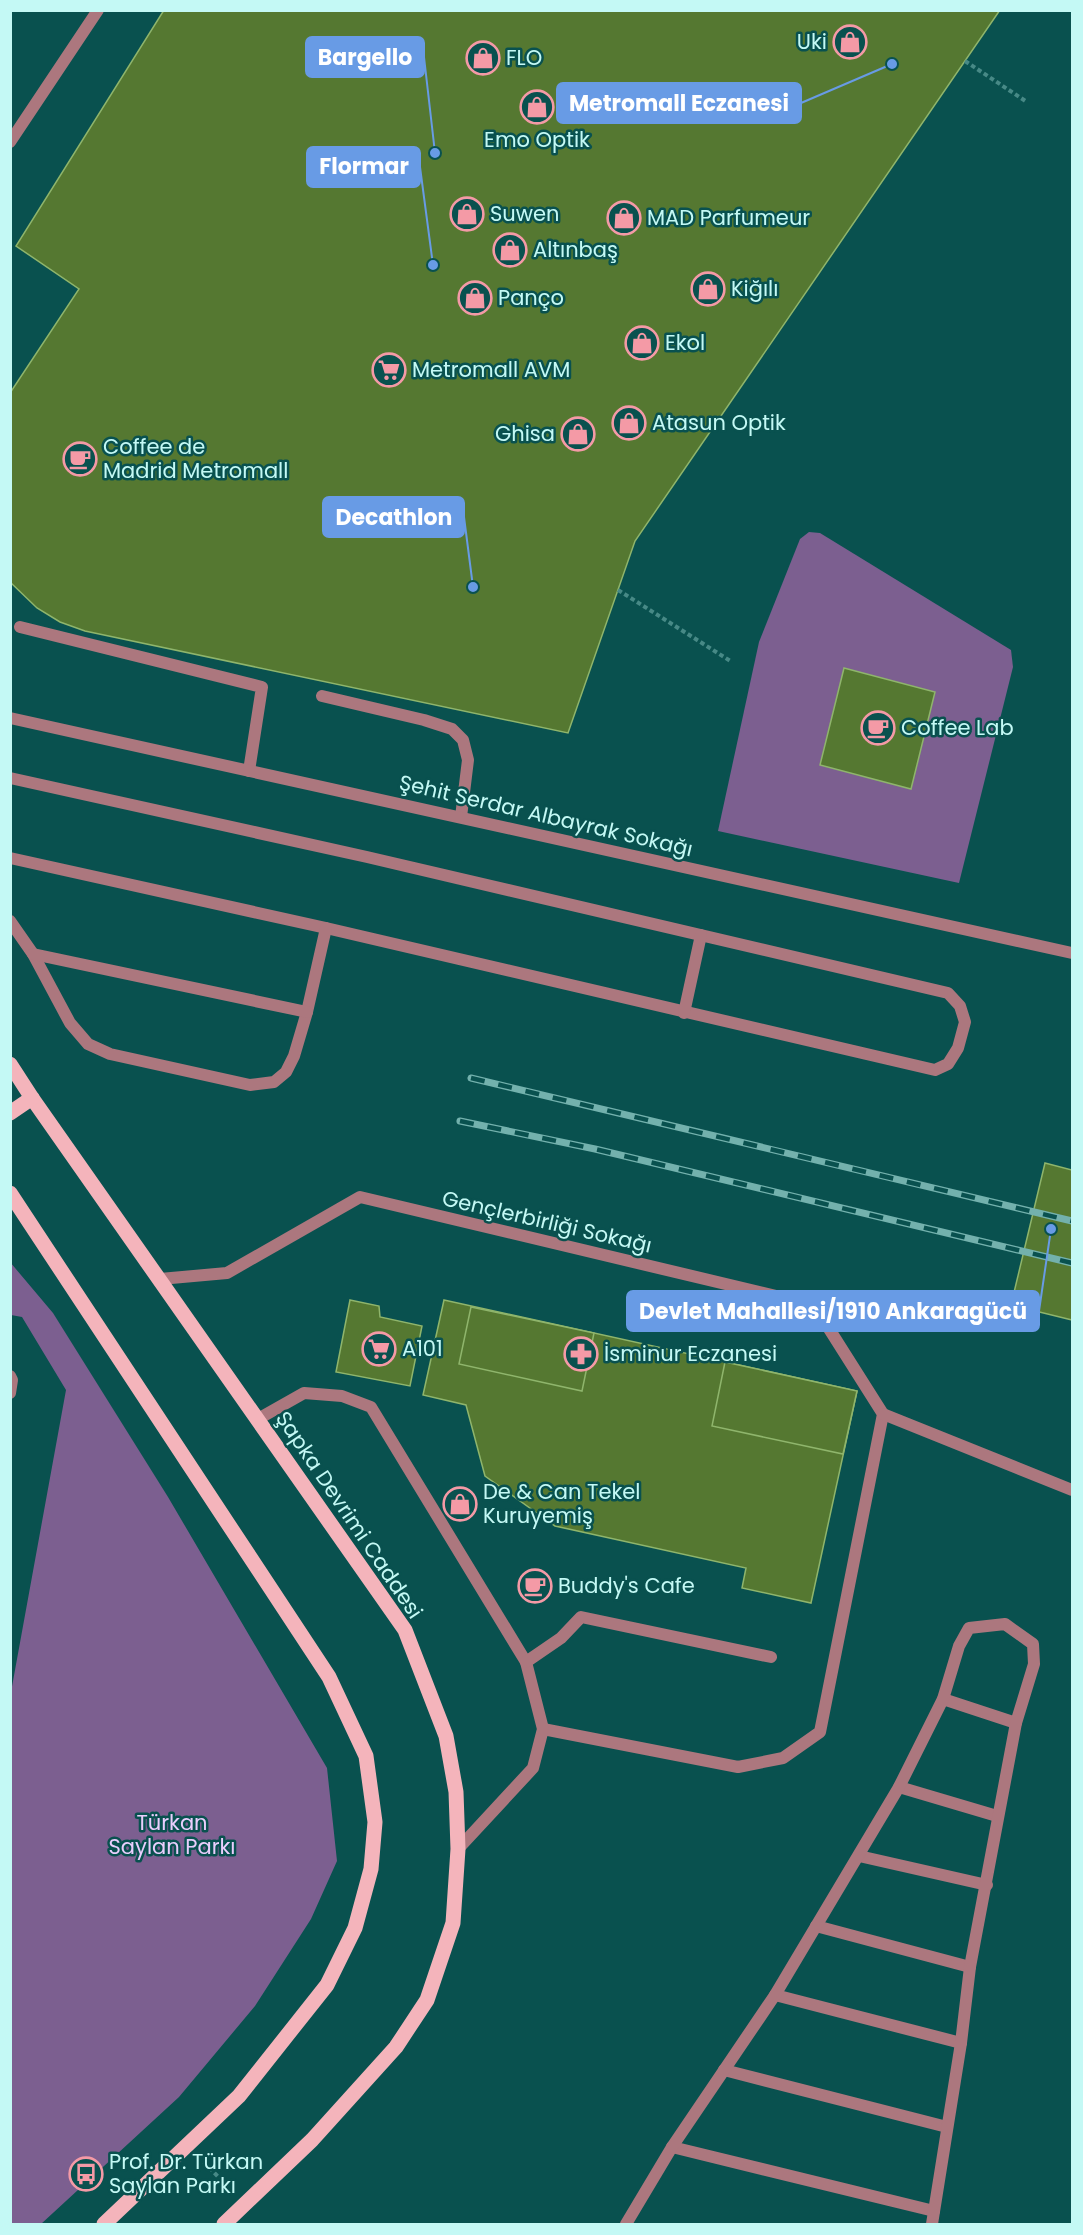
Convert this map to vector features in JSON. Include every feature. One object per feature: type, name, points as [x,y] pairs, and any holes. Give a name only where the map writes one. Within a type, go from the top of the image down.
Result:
[{"type":"main road","name":"Şapka Devrimi Caddesi","points":[[10,1064],[405,1630],[446,1736],[456,1792],[458,1849],[453,1923],[427,2000],[396,2047],[312,2140],[225,2224]]},
{"type":"main road","points":[[10,1113],[32,1098]]},
{"type":"main road","points":[[10,1193],[329,1677],[366,1756],[375,1822],[371,1869],[355,1928],[327,1985],[239,2096],[104,2224]]},
{"type":"street","points":[[10,142],[98,10]]},
{"type":"street","points":[[20,627],[262,687],[249,771]]},
{"type":"street","points":[[322,696],[424,720],[452,729],[463,740],[468,760],[461,818]]},
{"type":"street","name":"Şehit Serdar Albayrak Sokağı","points":[[10,718],[1072,953]]},
{"type":"street","points":[[10,778],[355,855],[948,993],[960,1006],[965,1022],[958,1048],[948,1064],[935,1070],[326,928],[10,858]]},
{"type":"street","points":[[10,921],[33,954],[70,1023],[88,1044],[110,1054],[250,1084],[274,1082],[286,1072],[294,1056],[307,1012],[326,928]]},
{"type":"street","points":[[684,1013],[701,935]]},
{"type":"street","points":[[33,954],[307,1012]]},
{"type":"street","name":"Gençlerbirliği Sokağı","points":[[160,1279],[227,1273],[360,1197],[814,1305],[884,1414]]},
{"type":"street","points":[[10,1376],[12,1380],[10,1393]]},
{"type":"street","points":[[258,1419],[304,1393],[342,1395],[371,1407],[526,1662],[543,1729],[533,1768],[458,1849]]},
{"type":"street","points":[[543,1729],[738,1767],[783,1758],[820,1732],[884,1414],[1072,1490]]},
{"type":"street","points":[[526,1662],[561,1638],[581,1617],[771,1657]]},
{"type":"street","points":[[626,2224],[672,2147],[775,1995],[899,1787],[943,1699],[959,1646],[969,1628],[1005,1624],[1033,1644],[1034,1664],[1016,1723],[997,1816],[987,1885],[970,1967],[961,2043],[932,2224]]},
{"type":"street","points":[[943,1699],[1016,1723]]},
{"type":"street","points":[[899,1787],[997,1816]]},
{"type":"street","points":[[859,1856],[987,1885]]},
{"type":"street","points":[[816,1926],[970,1967]]},
{"type":"street","points":[[775,1995],[961,2043]]},
{"type":"street","points":[[724,2070],[947,2127]]},
{"type":"street","points":[[672,2147],[934,2211]]},
{"type":"path","points":[[965,61],[1027,102]]},
{"type":"path","points":[[618,590],[732,662]]},
{"type":"path","points":[[187,2145],[245,2205]]},
{"type":"green space","points":[[809,532],[820,533],[1011,650],[1013,667],[959,883],[718,831],[759,642],[800,539]]},
{"type":"green space","name":"Türkan Saylan Parkı","points":[[10,1262],[53,1313],[168,1497],[327,1768],[337,1861],[311,1919],[255,2006],[179,2097],[41,2224],[11,2224],[11,1692],[66,1390],[22,1317],[11,1315]]},
{"type":"building","name":"Metromall AVM","points":[[164,10],[1000,10],[635,541],[568,733],[85,631],[60,622],[37,608],[10,582],[10,393],[79,289],[16,246]]},
{"type":"building","name":"Coffee Lab","points":[[844,668],[935,692],[911,789],[820,765]]},
{"type":"building","points":[[1045,1163],[1072,1170],[1072,1320],[1011,1305]]},
{"type":"building","name":"A101","points":[[350,1300],[379,1306],[380,1317],[422,1326],[410,1386],[336,1372]]},
{"type":"building","points":[[444,1300],[857,1391],[811,1603],[742,1588],[746,1568],[555,1526],[485,1476],[466,1405],[423,1395]]},
{"type":"building","points":[[471,1307],[594,1333],[582,1391],[459,1364]]},
{"type":"building","points":[[725,1362],[857,1391],[843,1454],[712,1426]]},
{"type":"railway","points":[[471,1078],[1072,1221]]},
{"type":"railway","points":[[460,1121],[595,1149],[1072,1263]]},
{"type":"place","name":"Uki","points":[[850,42]]},
{"type":"place","name":"FLO","points":[[483,58]]},
{"type":"place","name":"Metromall Eczanesi","points":[[892,64]]},
{"type":"place","name":"Emo Optik","points":[[537,107]]},
{"type":"place","name":"Bargello","points":[[435,153]]},
{"type":"place","name":"Suwen","points":[[467,214]]},
{"type":"place","name":"MAD Parfumeur","points":[[624,218]]},
{"type":"place","name":"Altınbaş","points":[[510,250]]},
{"type":"place","name":"Flormar","points":[[433,265]]},
{"type":"place","name":"Kiğılı","points":[[708,289]]},
{"type":"place","name":"Panço","points":[[475,298]]},
{"type":"place","name":"Ekol","points":[[642,343]]},
{"type":"place","name":"Metromall AVM","points":[[389,370]]},
{"type":"place","name":"Atasun Optik","points":[[629,423]]},
{"type":"place","name":"Ghisa","points":[[578,434]]},
{"type":"place","name":"Coffee de Madrid Metromall","points":[[80,459]]},
{"type":"place","name":"Decathlon","points":[[473,587]]},
{"type":"place","name":"Coffee Lab","points":[[878,728]]},
{"type":"place","name":"Devlet Mahallesi/1910 Ankaragücü","points":[[1051,1229]]},
{"type":"place","name":"A101","points":[[379,1349]]},
{"type":"place","name":"İsminur Eczanesi","points":[[581,1354]]},
{"type":"place","name":"De & Can Tekel Kuruyemiş","points":[[460,1504]]},
{"type":"place","name":"Buddy's Cafe","points":[[535,1586]]},
{"type":"place","name":"Prof. Dr. Türkan Saylan Parkı","points":[[86,2174]]}]
